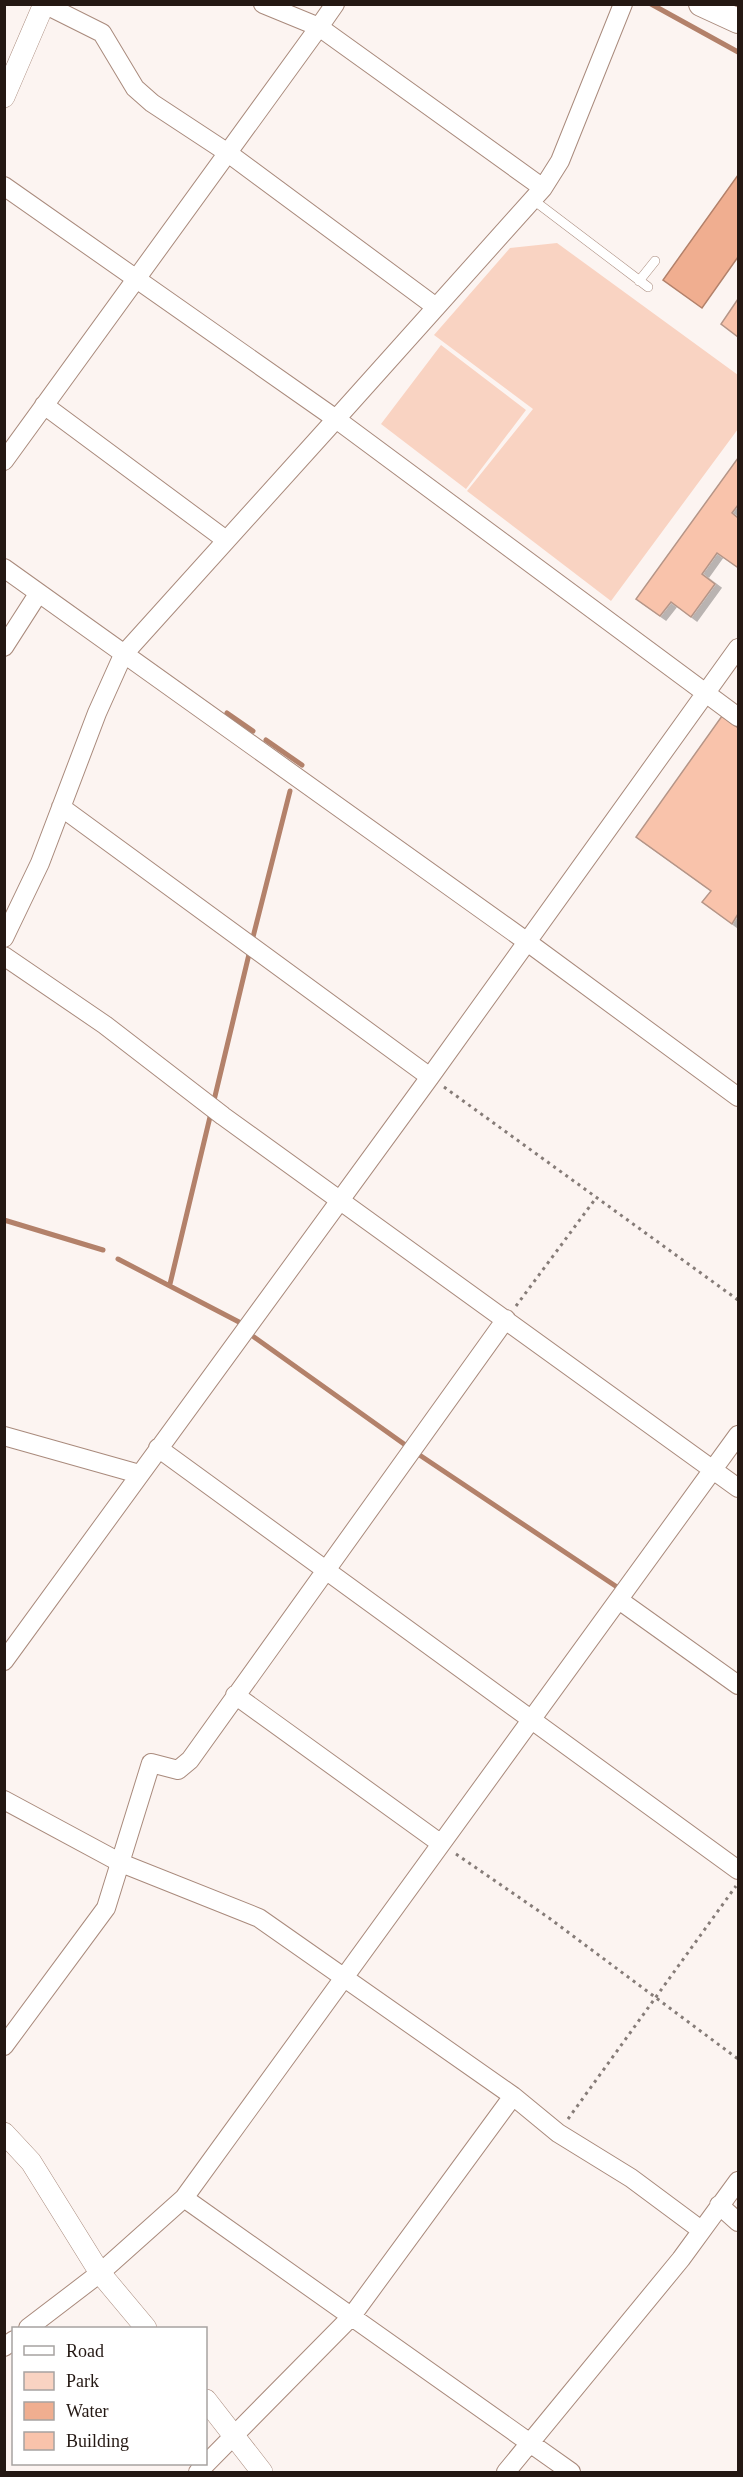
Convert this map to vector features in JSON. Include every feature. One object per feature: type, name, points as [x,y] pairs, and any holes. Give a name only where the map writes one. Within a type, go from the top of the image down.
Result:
[{"type":"main road","points":[[701,4],[738,21]]},
{"type":"street","points":[[4,98],[44,4],[102,33],[135,88],[153,103],[228,153],[436,307]]},
{"type":"street","points":[[263,4],[319,27],[537,194]]},
{"type":"street","points":[[4,461],[335,4]]},
{"type":"street","points":[[4,938],[40,863],[123,655],[537,194],[560,161],[623,4]]},
{"type":"street","points":[[4,186],[136,281],[336,419],[738,717]]},
{"type":"street","points":[[44,405],[226,540]]},
{"type":"street","points":[[4,568],[738,1097]]},
{"type":"street","points":[[4,647],[38,594]]},
{"type":"street","points":[[4,1661],[430,1077],[738,648]]},
{"type":"street","points":[[61,807],[430,1077]]},
{"type":"street","points":[[4,956],[105,1025],[339,1201],[738,1488]]},
{"type":"street","points":[[4,2046],[106,1908],[151,1763],[178,1770],[190,1760],[506,1319]]},
{"type":"street","points":[[29,2327],[100,2273],[184,2198],[738,1435]]},
{"type":"street","points":[[4,1436],[139,1474]]},
{"type":"street","points":[[158,1448],[738,1870]]},
{"type":"street","points":[[618,1600],[738,1685]]},
{"type":"street","points":[[235,1695],[440,1843]]},
{"type":"street","points":[[4,1800],[120,1863],[259,1918],[513,2096],[558,2133],[631,2178],[701,2230]]},
{"type":"street","points":[[207,2462],[351,2317],[513,2096]]},
{"type":"street","points":[[4,2133],[31,2162],[100,2273],[145,2327]]},
{"type":"street","points":[[506,2472],[530,2445],[738,2181]]},
{"type":"street","points":[[184,2198],[571,2472]]},
{"type":"street","points":[[719,2205],[738,2222]]},
{"type":"street","points":[[207,2401],[262,2472]]},
{"type":"lane","points":[[537,194],[648,287]]},
{"type":"lane","points":[[639,281],[655,261]]},
{"type":"path","points":[[430,1077],[738,1299]]},
{"type":"path","points":[[506,1319],[596,1198]]},
{"type":"path","points":[[440,1843],[549,1918],[738,2059]]},
{"type":"path","points":[[558,2133],[738,1882]]},
{"type":"green space","points":[[557,243],[738,375],[738,429],[611,601],[467,491],[533,409],[434,335],[510,248]]},
{"type":"green space","points":[[441,345],[526,410],[466,489],[381,424]]},
{"type":"water","points":[[738,175],[738,257],[702,308],[663,280]]},
{"type":"building","points":[[738,299],[738,337],[721,324]]},
{"type":"building","points":[[738,458],[738,505],[732,513],[738,518],[738,565],[737,567],[717,553],[702,574],[715,584],[691,617],[671,602],[660,616],[636,599]]},
{"type":"building","points":[[722,716],[738,728],[738,914],[732,924],[702,902],[711,891],[636,837]]},
{"type":"waterway","points":[[651,4],[738,52]]},
{"type":"waterway","points":[[227,713],[253,731]]},
{"type":"waterway","points":[[266,740],[302,765]]},
{"type":"waterway","points":[[252,941],[290,791]]},
{"type":"waterway","points":[[170,1284],[250,950]]},
{"type":"waterway","points":[[4,1220],[103,1250]]},
{"type":"waterway","points":[[118,1259],[239,1322]]},
{"type":"waterway","points":[[254,1337],[418,1454],[617,1587]]}]
